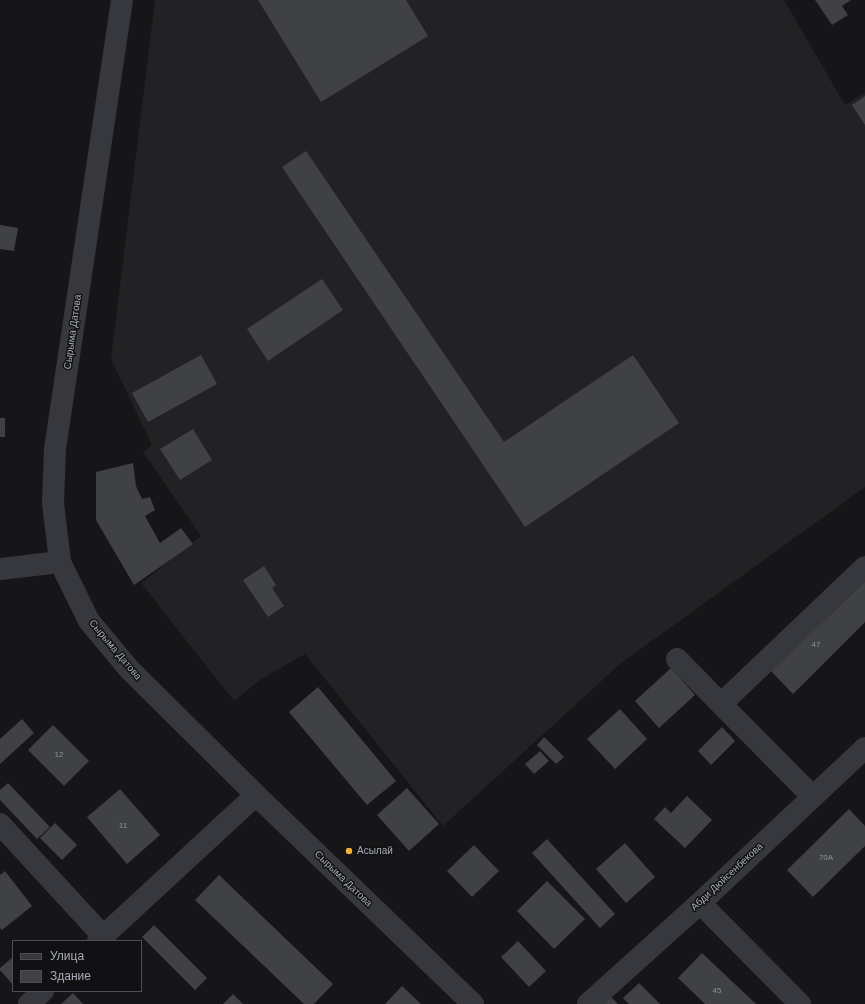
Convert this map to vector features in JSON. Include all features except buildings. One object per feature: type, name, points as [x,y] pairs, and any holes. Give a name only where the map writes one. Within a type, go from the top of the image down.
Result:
[{"type":"street","name":"Сырыма Датова","points":[[122,0],[55,449],[54,503],[60,562],[90,621],[128,669],[472,1004]]},
{"type":"street","points":[[0,569],[60,562]]},
{"type":"street","points":[[721,704],[865,567]]},
{"type":"street","points":[[677,659],[813,797]]},
{"type":"street","name":"Абди Дюйсенбекова","points":[[588,1004],[700,903],[865,748]]},
{"type":"street","points":[[0,824],[100,939],[256,795]]},
{"type":"street","points":[[700,903],[800,1004]]},
{"type":"street","points":[[29,1004],[43,992]]},
{"type":"shaded area","points":[[155,0],[784,0],[845,105],[865,93],[865,487],[620,664],[443,826],[305,654],[260,680],[234,701],[141,583],[201,536],[143,452],[152,445],[111,359]]},
{"type":"place","name":"Асылай","points":[[349,851]]}]
